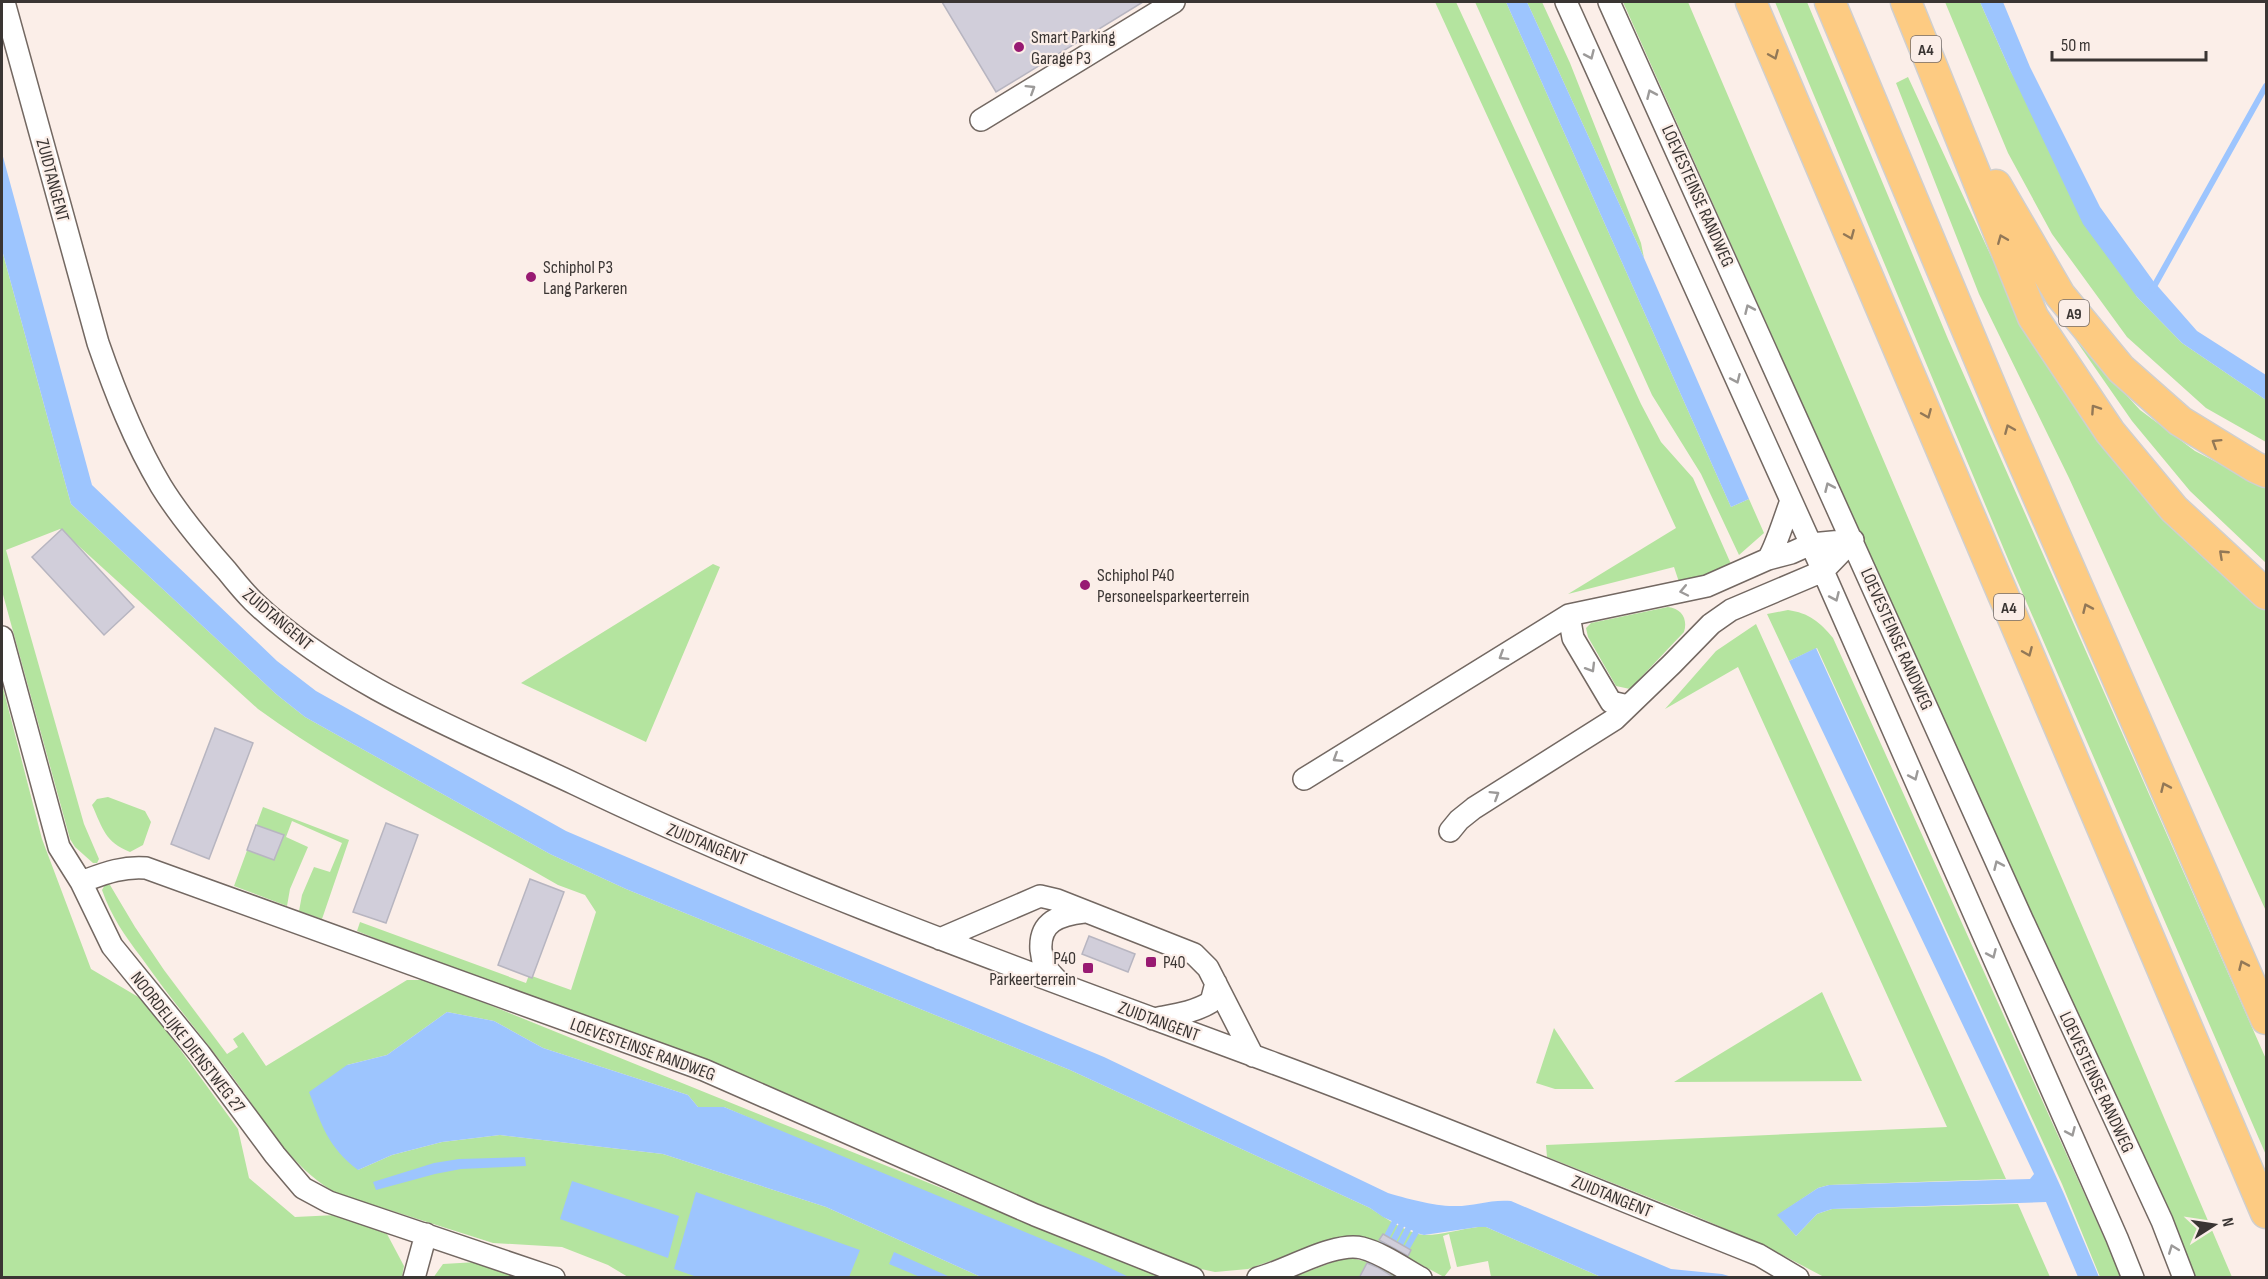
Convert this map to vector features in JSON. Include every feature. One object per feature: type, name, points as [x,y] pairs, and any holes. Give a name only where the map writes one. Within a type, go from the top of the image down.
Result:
[{"type":"highway","name":"A4","points":[[1751,2],[2266,1213]]},
{"type":"highway","points":[[1830,2],[2006,423],[2266,1019]]},
{"type":"highway","name":"A4","points":[[1906,2],[2033,317],[2110,432],[2174,509],[2266,594]]},
{"type":"highway","name":"A9","points":[[1945,96],[2060,296],[2121,369],[2180,421],[2266,472]]},
{"type":"street","name":"ZUIDTANGENT","points":[[4,2],[98,343],[117,396],[161,486],[188,526],[252,600],[302,642],[370,687],[654,822],[940,939],[1464,1137],[1748,1251],[1798,1278]]},
{"type":"street","points":[[981,120],[1174,2]]},
{"type":"street","points":[[1566,2],[1823,571],[2133,1278]]},
{"type":"street","name":"LOEVESTEINSE RANDWEG","points":[[1609,2],[2022,919],[2162,1221],[2184,1278]]},
{"type":"street","points":[[1768,559],[1791,501]]},
{"type":"street","points":[[1304,778],[1569,615],[1707,586],[1768,559],[1791,553],[1811,544],[1853,540]]},
{"type":"street","points":[[1450,831],[1474,808],[1615,719],[1711,624],[1731,610],[1823,571],[1853,540]]},
{"type":"street","points":[[1569,615],[1573,638],[1611,702],[1628,706]]},
{"type":"street","name":"NOORDELIJKE DIENSTWEG 27","points":[[2,637],[59,847],[81,882],[112,946],[200,1054],[275,1155],[303,1188],[328,1203],[554,1278]]},
{"type":"street","name":"LOEVESTEINSE RANDWEG","points":[[81,882],[116,869],[146,868],[704,1070],[1035,1215],[1193,1278]]},
{"type":"street","points":[[940,939],[1040,896],[1057,900],[1194,954],[1208,968],[1253,1056]]},
{"type":"street","points":[[1059,983],[1043,963],[1041,939],[1044,930],[1065,914],[1084,912]]},
{"type":"street","points":[[1151,1019],[1195,1011],[1203,1007],[1211,1002],[1216,983]]},
{"type":"street","points":[[414,1278],[426,1234]]},
{"type":"street","points":[[1261,1277],[1316,1256],[1346,1248],[1359,1248],[1421,1278]]},
{"type":"green space","points":[[1435,2],[1456,2],[1641,404],[1661,442],[1693,478],[1731,564],[1706,575],[1679,582],[1674,567],[1568,594],[1676,528]]},
{"type":"green space","points":[[1475,2],[1506,2],[1731,507],[1749,499],[1764,533],[1739,555],[1701,474],[1652,395]]},
{"type":"green space","points":[[1527,2],[1542,2],[1570,63],[1641,243],[1644,258]]},
{"type":"green space","points":[[1623,2],[1688,2],[2232,1277],[2192,1277]]},
{"type":"green space","points":[[1775,2],[1807,2],[1948,339],[2266,1059],[2266,1155],[2013,571]]},
{"type":"green space","points":[[1945,2],[1980,2],[2010,70],[2137,297],[2182,343],[2266,400],[2266,442],[2206,408],[2127,337],[2052,234],[2008,153]]},
{"type":"green space","points":[[1908,77],[2004,284],[2249,597],[2266,610],[2266,911],[2069,478],[1979,294],[1896,83]]},
{"type":"green space","points":[[2,250],[71,504],[276,694],[305,717],[550,854],[626,889],[1070,1070],[1370,1208],[1405,1229],[1426,1235],[1486,1227],[1601,1277],[1491,1277],[1488,1261],[1457,1267],[1449,1234],[1443,1236],[1451,1268],[1444,1277],[1407,1257],[1410,1249],[1395,1277],[1388,1277],[1404,1245],[1386,1277],[1379,1277],[1396,1241],[1377,1277],[1370,1277],[1390,1238],[1368,1277],[1361,1277],[1383,1234],[1378,1243],[1308,1248],[1248,1269],[1215,1272],[1201,1269],[357,931],[360,922],[526,983],[529,975],[571,990],[596,912],[585,895],[558,885],[368,779],[330,757],[258,709],[60,529],[6,550],[84,824],[99,859],[97,863],[93,863],[75,847],[70,839],[2,591]]},
{"type":"green space","points":[[2075,339],[2140,410],[2195,451],[2266,488],[2266,563],[2190,491],[2132,421]]},
{"type":"green space","points":[[713,564],[720,567],[646,742],[521,683]]},
{"type":"green space","points":[[1668,607],[1683,615],[1684,632],[1630,689],[1616,686],[1588,637],[1586,628],[1591,623]]},
{"type":"green space","points":[[1788,610],[1814,619],[1833,638],[2122,1277],[2100,1277],[2062,1184],[1817,648],[1789,661],[1767,614]]},
{"type":"green space","points":[[1756,624],[2006,1179],[1829,1185],[1818,1188],[1778,1215],[1796,1236],[1817,1214],[1832,1209],[2018,1204],[2050,1277],[1824,1277],[1769,1248],[1691,1214],[1547,1157],[1546,1145],[1947,1127],[1738,667],[1665,709],[1716,651]]},
{"type":"green space","points":[[2,684],[42,839],[91,969],[145,1001],[238,1129],[249,1178],[295,1217],[336,1215],[387,1234],[404,1266],[402,1277],[2,1277]]},
{"type":"green space","points":[[108,797],[145,811],[151,822],[143,845],[130,852],[115,844],[106,834],[92,805],[97,799]]},
{"type":"green space","points":[[263,807],[349,840],[322,919],[299,911],[302,895],[314,867],[330,872],[342,843],[292,821],[286,837],[308,847],[290,889],[287,906],[234,886]]},
{"type":"green space","points":[[106,883],[110,885],[164,970],[227,1054],[238,1047],[233,1039],[243,1032],[266,1066],[407,980],[422,980],[450,989],[1161,1277],[1118,1277],[724,1107],[698,1107],[688,1095],[543,1048],[494,1021],[447,1012],[387,1055],[347,1065],[358,1170],[392,1155],[442,1142],[500,1135],[663,1154],[826,1207],[981,1277],[628,1277],[608,1265],[562,1247],[493,1243],[336,1193],[301,1166],[273,1134],[235,1080],[129,941],[114,917],[102,890]]},
{"type":"green space","points":[[1822,992],[1862,1081],[1674,1082]]},
{"type":"green space","points":[[1554,1028],[1594,1089],[1555,1089],[1536,1083]]},
{"type":"green space","points":[[1341,1259],[1368,1262],[1359,1277],[1291,1278]]},
{"type":"green space","points":[[477,1262],[523,1278],[433,1278],[443,1264]]},
{"type":"water","points":[[1506,2],[1527,2],[1644,258],[1749,499],[1731,507]]},
{"type":"water","points":[[1980,2],[2003,2],[2030,67],[2100,207],[2154,282],[2197,331],[2266,375],[2266,400],[2182,343],[2137,297],[2083,224]]},
{"type":"water","points":[[2,153],[92,485],[277,661],[316,691],[566,831],[1104,1057],[1388,1193],[1421,1202],[1448,1206],[1511,1201],[1671,1269],[1732,1277],[1601,1277],[1486,1227],[1420,1234],[1383,1217],[1370,1208],[1070,1070],[626,889],[550,854],[305,717],[276,694],[71,504],[2,250]]},
{"type":"water","points":[[1816,648],[2064,1194],[2099,1277],[2078,1277],[2046,1202],[1832,1209],[1817,1214],[1796,1236],[1777,1215],[1818,1188],[1829,1185],[2030,1179],[2034,1174],[1789,661]]},
{"type":"water","points":[[447,1012],[494,1021],[543,1048],[688,1095],[698,1107],[724,1107],[1129,1277],[981,1277],[826,1207],[663,1154],[500,1135],[442,1142],[392,1155],[358,1170],[340,1153],[327,1135],[309,1092],[347,1065],[387,1055]]},
{"type":"water","points":[[525,1157],[526,1166],[461,1169],[376,1190],[373,1182],[434,1163],[459,1159]]},
{"type":"water","points":[[572,1181],[679,1216],[668,1258],[560,1219]]},
{"type":"water","points":[[696,1192],[860,1250],[849,1277],[697,1277],[674,1269]]},
{"type":"water","points":[[894,1252],[950,1277],[920,1277],[889,1264]]},
{"type":"building","name":"Smart Parking Garage P3","points":[[942,2],[1143,2],[996,92]]},
{"type":"building","points":[[62,529],[134,607],[104,635],[32,557]]},
{"type":"building","points":[[215,728],[253,743],[209,859],[171,844]]},
{"type":"building","points":[[386,823],[418,835],[386,923],[353,912]]},
{"type":"building","points":[[256,825],[284,835],[274,860],[247,850]]},
{"type":"building","points":[[530,879],[564,892],[532,978],[498,965]]},
{"type":"building","points":[[1089,936],[1135,954],[1128,972],[1082,954]]},
{"type":"building","points":[[1383,1234],[1411,1250],[1408,1256],[1379,1240]]},
{"type":"building","points":[[1367,1263],[1379,1268],[1395,1278],[1359,1278]]},
{"type":"waterway","points":[[2152,290],[2266,86]]},
{"type":"waterway","points":[[1368,1272],[1394,1223]]},
{"type":"waterway","points":[[1391,1245],[1401,1226]]},
{"type":"waterway","points":[[1393,1258],[1408,1229]]},
{"type":"waterway","points":[[1404,1253],[1416,1232]]},
{"type":"place","name":"Smart Parking Garage P3","points":[[1019,47]]},
{"type":"place","name":"Schiphol P3 Lang Parkeren","points":[[531,277]]},
{"type":"place","name":"Schiphol P40 Personeelsparkeerterrein","points":[[1085,585]]},
{"type":"place","name":"P40","points":[[1151,962]]},
{"type":"place","name":"P40 Parkeerterrein","points":[[1088,968]]}]
